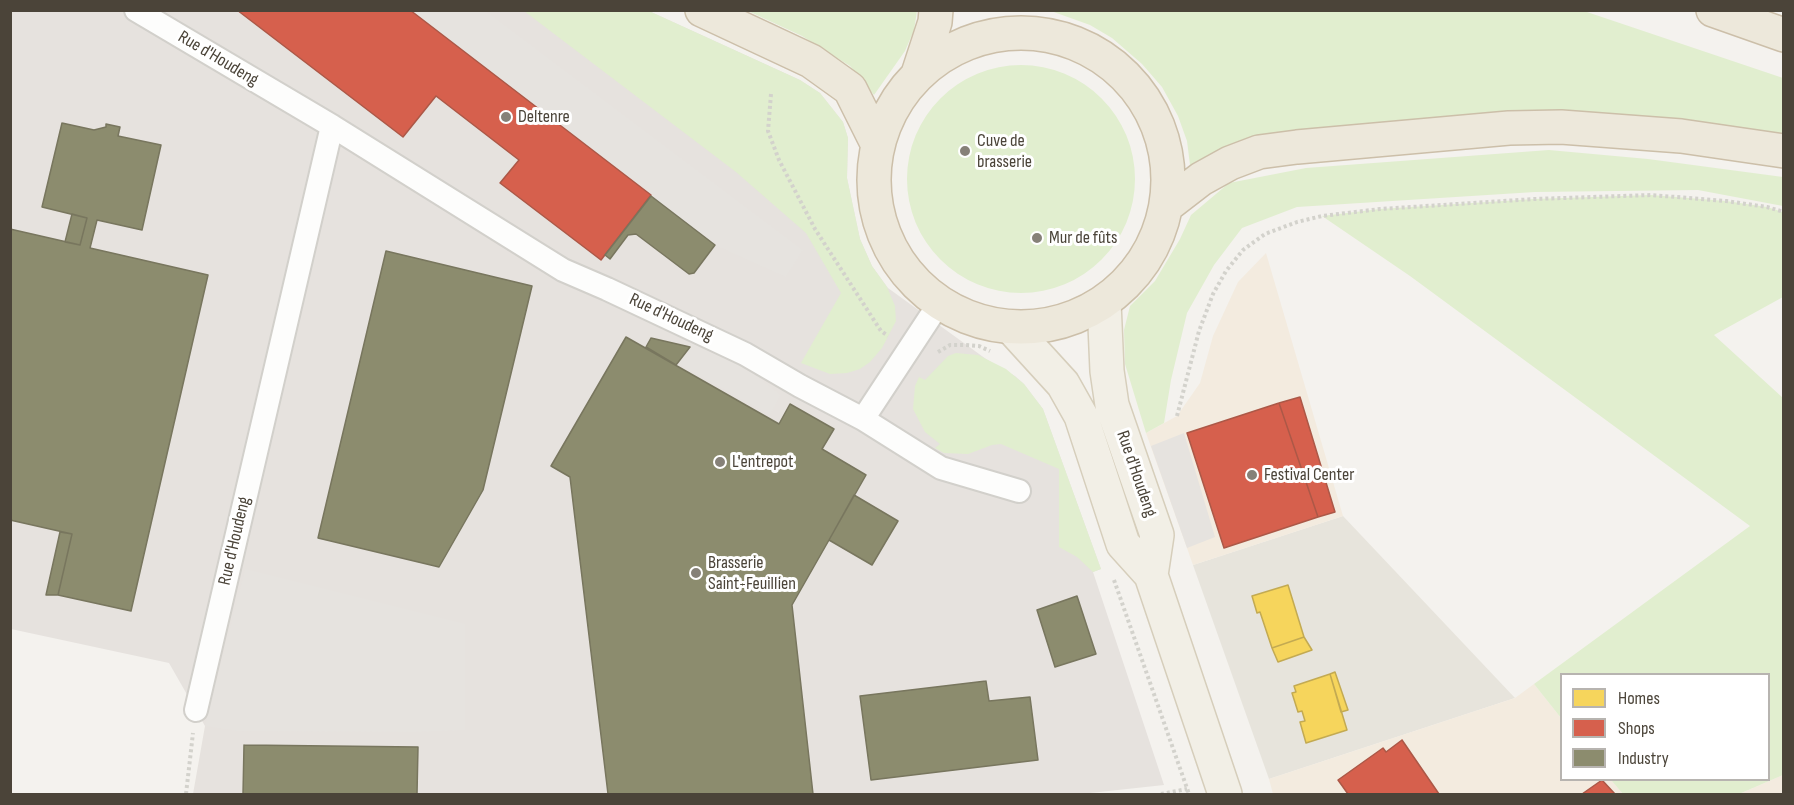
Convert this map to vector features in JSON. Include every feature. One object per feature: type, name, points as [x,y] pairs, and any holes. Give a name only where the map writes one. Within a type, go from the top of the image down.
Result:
[{"type":"highway","points":[[702,10],[811,61],[850,89],[878,145]]},
{"type":"highway","points":[[918,74],[935,22],[936,10]]},
{"type":"highway","points":[[1713,10],[1784,35]]},
{"type":"highway","points":[[1023,22],[1098,54],[1126,76],[1148,104],[1162,136],[1168,170],[1166,206],[1159,234],[1145,260],[1127,283],[1104,302],[1076,317],[1044,325],[1003,340],[974,319],[940,302],[913,279],[892,250],[879,217],[874,181],[878,145],[893,106],[918,74],[948,52],[974,40],[1003,33],[1023,22]]},
{"type":"highway","points":[[1166,206],[1201,179],[1230,163],[1259,152],[1509,128],[1561,127],[1682,136],[1784,151]]},
{"type":"main road","name":"Rue d'Houdeng","points":[[1104,302],[1107,371],[1112,405],[1157,535],[1151,575]]},
{"type":"main road","name":"Rue d'Houdeng","points":[[1003,340],[1063,384],[1081,416],[1123,544],[1151,575],[1225,795]]},
{"type":"street","name":"Rue d'Houdeng","points":[[136,10],[332,126],[563,270],[718,340],[863,418],[941,468],[1019,490]]},
{"type":"street","name":"Rue d'Houdeng","points":[[196,710],[332,126]]},
{"type":"street","points":[[863,418],[940,302]]},
{"type":"path","points":[[771,94],[768,131],[779,160],[814,229],[881,331],[925,362],[935,353],[950,345],[979,346],[1003,340]]},
{"type":"path","points":[[1177,416],[1199,331],[1213,294],[1226,272],[1243,250],[1265,234],[1297,222],[1322,216],[1392,208],[1534,199],[1651,195],[1747,204],[1784,212]]},
{"type":"path","points":[[1110,569],[1189,795]]},
{"type":"path","points":[[186,795],[196,710]]},
{"type":"shaded area","points":[[11,11],[649,11],[800,80],[820,93],[843,122],[848,138],[847,178],[860,239],[872,266],[888,288],[986,359],[1015,376],[1043,409],[1101,569],[1093,572],[1164,785],[1081,794],[193,794],[205,726],[169,663],[11,629]]},
{"type":"shaded area","points":[[410,11],[486,11],[803,250],[786,277],[715,245]]},
{"type":"shaded area","points":[[1266,253],[1343,516],[1193,565],[1146,433],[1177,416],[1200,383],[1213,336],[1238,282]]},
{"type":"shaded area","points":[[691,338],[749,370],[781,395],[770,415],[677,363]]},
{"type":"shaded area","points":[[1184,433],[1215,537],[1187,548],[1151,446]]},
{"type":"shaded area","points":[[1343,516],[1515,698],[1269,779],[1193,565]]},
{"type":"shaded area","points":[[245,569],[465,624],[465,730],[237,731],[205,726]]},
{"type":"shaded area","points":[[1534,684],[1560,717],[1560,781],[1612,781],[1623,794],[1273,794],[1269,779],[1515,698]]},
{"type":"shaded area","points":[[1783,775],[1783,794],[1739,794],[1770,781]]},
{"type":"green space","points":[[524,11],[649,11],[800,80],[820,93],[843,122],[848,138],[847,178],[860,239],[872,266],[887,287],[895,306],[896,321],[882,348],[870,362],[860,369],[847,373],[830,374],[801,363],[841,293],[806,233],[736,172]]},
{"type":"green space","points":[[748,11],[917,11],[914,30],[905,51],[874,95],[850,66],[802,36]]},
{"type":"green space","points":[[1051,11],[1584,11],[1783,78],[1783,140],[1280,134],[1224,147],[1190,165],[1187,141],[1178,116],[1162,87],[1142,64],[1112,38],[1090,25]]},
{"type":"green space","points":[[1010,65],[1032,65],[1065,73],[1085,84],[1102,98],[1116,115],[1127,135],[1135,168],[1131,212],[1127,223],[1116,243],[1102,260],[1085,274],[1054,289],[1032,293],[1010,293],[988,289],[967,280],[948,267],[933,252],[920,233],[911,212],[907,190],[907,168],[911,146],[920,125],[933,106],[948,91],[967,78],[988,69]]},
{"type":"green space","points":[[1549,150],[1648,159],[1783,177],[1783,206],[1698,190],[1535,192],[1297,207],[1242,228],[1214,265],[1187,313],[1171,380],[1164,423],[1146,433],[1125,364],[1124,330],[1130,306],[1155,281],[1180,239],[1191,215],[1229,183],[1306,168]]},
{"type":"green space","points":[[1651,195],[1726,201],[1767,207],[1783,212],[1783,297],[1714,335],[1783,398],[1783,775],[1770,781],[1770,673],[1560,673],[1560,717],[1534,684],[1750,526],[1410,276],[1322,216],[1380,209],[1534,199]]},
{"type":"green space","points":[[956,353],[978,355],[1006,369],[1024,384],[1043,409],[1101,569],[1093,572],[1077,557],[1059,547],[1059,469],[1001,444],[968,454],[944,453],[935,448],[940,444],[925,432],[913,409],[915,386],[919,377],[925,380],[948,356]]},
{"type":"green space","points":[[1612,781],[1769,781],[1739,794],[1623,794]]},
{"type":"building: Homes","points":[[1288,585],[1304,637],[1272,648],[1252,596]]},
{"type":"building: Homes","points":[[1304,637],[1312,650],[1278,662],[1272,648]]},
{"type":"building: Homes","points":[[1335,672],[1348,710],[1341,712],[1330,674]]},
{"type":"building: Homes","points":[[1330,674],[1347,730],[1306,743],[1300,722],[1305,721],[1302,711],[1298,712],[1292,693],[1296,692],[1294,686]]},
{"type":"building: Shops","name":"Deltenre","points":[[237,10],[410,10],[651,195],[601,260],[500,183],[519,160],[436,96],[403,137]]},
{"type":"building: Shops","points":[[1300,397],[1335,512],[1318,517],[1279,403]]},
{"type":"building: Shops","name":"Festival Center","points":[[1279,403],[1318,517],[1224,548],[1187,433]]},
{"type":"building: Shops","points":[[1402,740],[1439,794],[1348,794],[1338,780],[1383,748],[1386,752]]},
{"type":"building: Shops","points":[[1603,781],[1615,794],[1582,794]]},
{"type":"building: Industry","points":[[62,123],[94,130],[106,127],[106,124],[120,127],[118,136],[161,145],[142,230],[97,220],[90,248],[208,275],[131,611],[58,595],[72,534],[10,520],[10,229],[80,245],[87,218],[42,207]]},
{"type":"building: Industry","points":[[651,196],[715,245],[694,273],[689,274],[636,234],[628,235],[610,259],[605,255]]},
{"type":"building: Industry","points":[[72,214],[87,218],[80,245],[65,242]]},
{"type":"building: Industry","points":[[386,251],[532,286],[483,490],[439,567],[318,538]]},
{"type":"building: Industry","name":"Brasserie Saint-Feuillien","points":[[626,337],[779,424],[790,404],[834,429],[822,449],[866,475],[792,605],[813,794],[608,794],[570,477],[551,466]]},
{"type":"building: Industry","points":[[651,338],[690,347],[676,365],[646,347]]},
{"type":"building: Industry","points":[[854,495],[898,521],[872,565],[829,540]]},
{"type":"building: Industry","points":[[60,532],[72,534],[58,595],[46,595]]},
{"type":"building: Industry","points":[[1077,596],[1096,654],[1055,667],[1037,610]]},
{"type":"building: Industry","points":[[986,681],[989,701],[1030,697],[1038,760],[871,780],[860,696]]},
{"type":"building: Industry","points":[[244,745],[418,747],[417,794],[243,794]]},
{"type":"place","name":"Deltenre","points":[[506,117]]},
{"type":"place","name":"Cuve de brasserie","points":[[965,151]]},
{"type":"place","name":"Mur de fûts","points":[[1037,238]]},
{"type":"place","name":"L'entrepot","points":[[720,462]]},
{"type":"place","name":"Festival Center","points":[[1252,475]]},
{"type":"place","name":"Brasserie Saint-Feuillien","points":[[696,573]]}]
